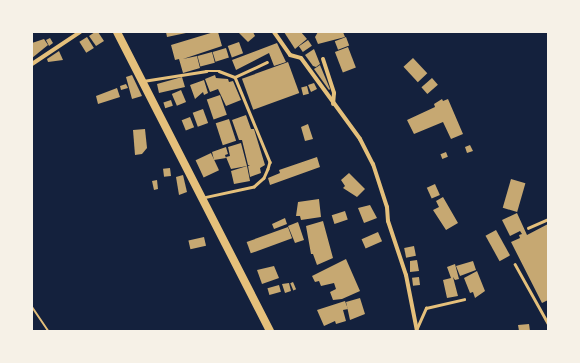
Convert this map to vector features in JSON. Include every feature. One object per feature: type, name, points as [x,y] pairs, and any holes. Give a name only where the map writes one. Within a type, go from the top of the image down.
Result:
[{"type":"main road","points":[[117,32],[270,331]]},
{"type":"street","points":[[32,64],[80,32]]},
{"type":"street","points":[[274,32],[290,55],[301,58],[333,104],[360,139],[373,164],[387,207],[388,221],[406,275],[417,329]]},
{"type":"street","points":[[323,59],[334,93],[333,104]]},
{"type":"lane","points":[[142,81],[206,71],[218,71],[235,77],[267,62]]},
{"type":"lane","points":[[202,198],[254,187],[264,178],[270,162],[235,77]]},
{"type":"lane","points":[[528,228],[548,219]]},
{"type":"lane","points":[[515,264],[548,323]]},
{"type":"lane","points":[[417,329],[426,308],[464,299]]},
{"type":"path","points":[[32,307],[48,331]]},
{"type":"building","points":[[95,32],[98,32],[104,41],[96,46],[89,36]]},
{"type":"building","points":[[166,32],[186,32],[186,33],[167,37]]},
{"type":"building","points":[[218,32],[222,46],[183,59],[197,56],[200,68],[183,73],[179,59],[175,60],[171,45]]},
{"type":"building","points":[[238,32],[253,32],[255,36],[248,42]]},
{"type":"building","points":[[284,32],[301,32],[307,39],[295,49]]},
{"type":"building","points":[[318,32],[343,32],[345,37],[318,44],[315,37]]},
{"type":"building","points":[[87,37],[94,48],[86,53],[79,42]]},
{"type":"building","points":[[346,37],[349,45],[338,50],[335,41]]},
{"type":"building","points":[[50,38],[53,43],[49,46],[46,40]]},
{"type":"building","points":[[44,39],[48,45],[32,58],[32,43]]},
{"type":"building","points":[[308,40],[312,46],[303,52],[299,46]]},
{"type":"building","points":[[239,42],[243,53],[232,57],[228,46]]},
{"type":"building","points":[[277,43],[286,62],[274,66],[269,53],[236,70],[232,60]]},
{"type":"building","points":[[348,47],[356,68],[343,73],[335,52]]},
{"type":"building","points":[[226,48],[229,58],[216,62],[213,52]]},
{"type":"building","points":[[314,49],[320,64],[316,67],[313,66],[305,55]]},
{"type":"building","points":[[59,51],[63,60],[48,62],[47,59]]},
{"type":"building","points":[[212,52],[215,63],[200,67],[198,56]]},
{"type":"building","points":[[413,58],[427,73],[418,82],[403,67]]},
{"type":"building","points":[[288,62],[299,93],[253,110],[242,79]]},
{"type":"building","points":[[320,65],[330,89],[329,90],[314,69]]},
{"type":"building","points":[[132,75],[142,96],[132,99],[126,77]]},
{"type":"building","points":[[215,75],[216,78],[228,79],[229,82],[233,81],[241,100],[226,106],[218,89],[210,92],[205,79]]},
{"type":"building","points":[[182,77],[185,87],[159,93],[157,84]]},
{"type":"building","points":[[432,78],[438,85],[427,94],[421,87]]},
{"type":"building","points":[[204,80],[208,93],[204,95],[203,92],[195,99],[190,85]]},
{"type":"building","points":[[314,83],[317,89],[311,92],[308,85]]},
{"type":"building","points":[[126,84],[128,88],[121,90],[120,86]]},
{"type":"building","points":[[307,86],[309,94],[303,95],[301,87]]},
{"type":"building","points":[[117,88],[120,97],[98,104],[96,96]]},
{"type":"building","points":[[181,90],[186,102],[177,106],[172,94]]},
{"type":"building","points":[[220,95],[227,115],[214,119],[207,100]]},
{"type":"building","points":[[442,99],[443,101],[448,99],[463,134],[451,139],[443,122],[414,134],[407,120],[435,107],[434,104]]},
{"type":"building","points":[[171,100],[173,106],[165,108],[163,102]]},
{"type":"building","points":[[203,109],[208,123],[198,127],[193,113]]},
{"type":"building","points":[[246,115],[251,129],[254,129],[265,165],[260,168],[261,173],[250,177],[248,166],[250,165],[248,165],[242,140],[239,140],[232,120]]},
{"type":"building","points":[[190,117],[194,127],[186,131],[182,120]]},
{"type":"building","points":[[229,119],[236,141],[223,145],[216,123]]},
{"type":"building","points":[[308,124],[313,139],[305,141],[301,127]]},
{"type":"building","points":[[145,129],[147,148],[142,154],[135,155],[133,130]]},
{"type":"building","points":[[241,143],[247,166],[231,169],[226,157],[230,156],[228,147]]},
{"type":"building","points":[[470,145],[473,151],[467,153],[465,147]]},
{"type":"building","points":[[226,147],[228,154],[225,155],[226,158],[214,160],[212,152]]},
{"type":"building","points":[[446,152],[448,157],[442,159],[440,154]]},
{"type":"building","points":[[211,153],[219,170],[204,177],[196,160]]},
{"type":"building","points":[[317,157],[320,167],[270,185],[268,178],[280,173],[279,170]]},
{"type":"building","points":[[247,166],[250,181],[234,184],[231,171]]},
{"type":"building","points":[[170,168],[171,176],[164,177],[163,169]]},
{"type":"building","points":[[349,173],[365,189],[357,197],[343,188],[345,186],[341,180]]},
{"type":"building","points":[[183,175],[187,192],[179,195],[176,177]]},
{"type":"building","points":[[511,179],[525,183],[517,212],[503,208]]},
{"type":"building","points":[[157,180],[158,189],[154,190],[152,181]]},
{"type":"building","points":[[435,184],[440,195],[432,199],[427,188]]},
{"type":"building","points":[[443,197],[458,223],[446,230],[433,210],[439,207],[436,201]]},
{"type":"building","points":[[319,199],[321,217],[301,220],[300,216],[296,216],[298,202]]},
{"type":"building","points":[[370,205],[377,218],[364,223],[358,208]]},
{"type":"building","points":[[345,211],[348,220],[334,224],[332,215]]},
{"type":"building","points":[[517,213],[527,235],[548,224],[548,300],[542,303],[511,242],[520,238],[519,235],[522,234],[520,231],[510,236],[502,220]]},
{"type":"building","points":[[285,218],[287,224],[274,229],[272,224]]},
{"type":"building","points":[[323,221],[333,258],[317,265],[313,254],[311,254],[306,226]]},
{"type":"building","points":[[298,222],[304,240],[295,243],[288,226]]},
{"type":"building","points":[[288,227],[292,238],[251,253],[247,242]]},
{"type":"building","points":[[496,230],[510,255],[500,261],[486,236]]},
{"type":"building","points":[[378,232],[382,241],[366,248],[362,239]]},
{"type":"building","points":[[204,237],[206,246],[190,249],[188,241]]},
{"type":"building","points":[[414,246],[416,256],[406,258],[404,248]]},
{"type":"building","points":[[346,259],[360,291],[342,299],[333,300],[330,292],[336,289],[334,283],[321,286],[319,281],[315,282],[312,276]]},
{"type":"building","points":[[417,260],[419,271],[410,272],[410,261]]},
{"type":"building","points":[[473,261],[476,270],[460,276],[456,266]]},
{"type":"building","points":[[455,264],[459,279],[455,280],[453,277],[458,296],[447,298],[443,280],[451,278],[447,267]]},
{"type":"building","points":[[274,266],[279,278],[262,284],[257,270]]},
{"type":"building","points":[[477,271],[485,291],[475,298],[473,292],[470,293],[464,278]]},
{"type":"building","points":[[419,277],[420,285],[413,286],[412,278]]},
{"type":"building","points":[[293,282],[296,289],[293,291],[290,283]]},
{"type":"building","points":[[289,283],[291,291],[285,293],[282,284]]},
{"type":"building","points":[[279,285],[281,292],[269,295],[267,288]]},
{"type":"building","points":[[360,298],[365,314],[350,320],[346,302]]},
{"type":"building","points":[[345,301],[348,309],[343,310],[346,321],[336,324],[335,321],[324,326],[317,310]]},
{"type":"building","points":[[529,324],[530,331],[519,331],[518,325]]}]
